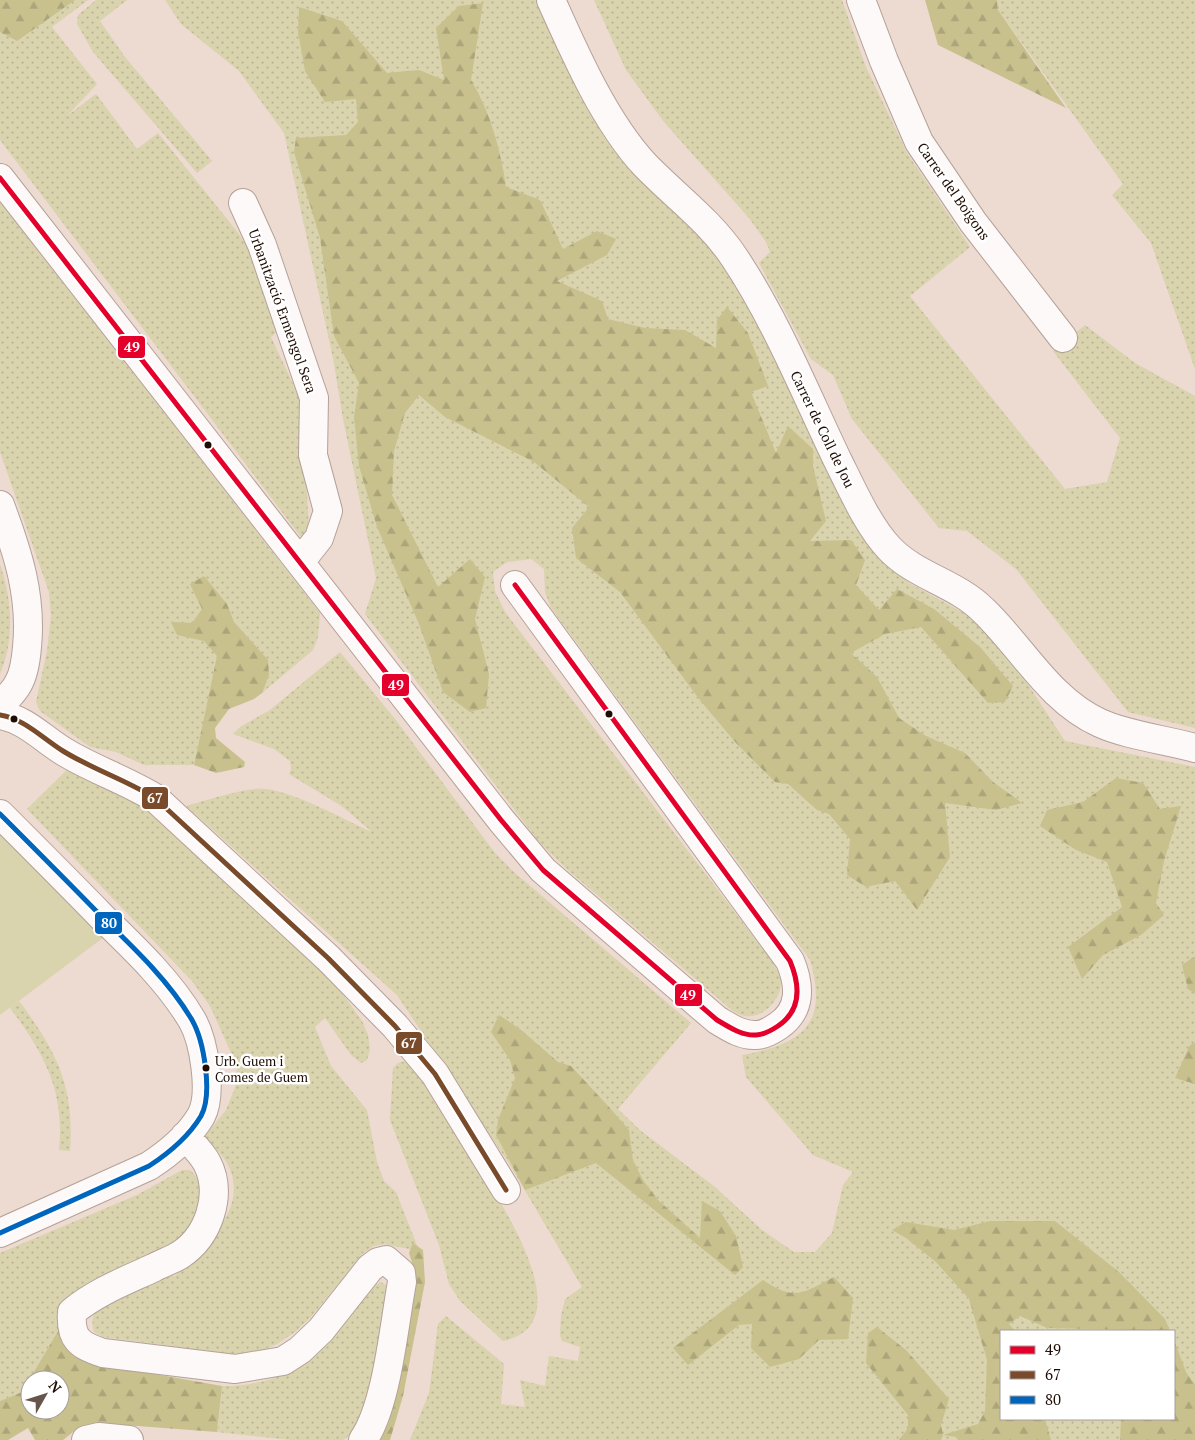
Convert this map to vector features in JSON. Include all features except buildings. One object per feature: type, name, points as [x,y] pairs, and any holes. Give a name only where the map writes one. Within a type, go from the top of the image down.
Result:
[{"type":"street","name":"Carrer de Coll de Jou","points":[[551,0],[598,97],[619,129],[644,163],[705,221],[733,255],[756,292],[845,475],[871,523],[888,548],[914,569],[948,586],[981,607],[1056,693],[1080,712],[1101,724],[1195,748]]},
{"type":"street","name":"Carrer del Boïgons","points":[[861,0],[884,61],[919,142],[973,222],[1063,338]]},
{"type":"street","points":[[0,178],[510,833],[543,870],[717,1020],[744,1033],[758,1035],[786,1021],[794,1009],[798,995],[797,976],[790,961],[515,585]]},
{"type":"street","name":"Urbanització Ermengol Sera","points":[[243,203],[262,245],[314,398],[313,455],[328,511],[319,538],[300,562]]},
{"type":"street","points":[[0,505],[13,541],[27,593],[29,626],[25,662],[18,684],[0,704]]},
{"type":"street","points":[[0,716],[22,722],[63,751],[131,783],[155,798],[328,958],[395,1026],[435,1074],[506,1190]]},
{"type":"street","points":[[0,814],[134,948],[169,988],[193,1021],[204,1050],[207,1084],[202,1115],[185,1136],[165,1155],[149,1166],[0,1233]]},
{"type":"street","points":[[185,1136],[206,1162],[211,1175],[214,1196],[211,1212],[202,1230],[181,1254],[87,1299],[72,1312],[71,1324],[75,1338],[86,1347],[103,1353],[235,1369],[283,1361],[300,1350],[321,1330],[370,1268],[378,1262],[386,1260],[401,1273],[402,1282],[380,1401],[372,1428],[363,1440]]},
{"type":"street","points":[[86,1440],[99,1437],[129,1440]]},
{"type":"shaded area","points":[[0,0],[88,0],[52,27],[97,84],[67,116],[96,94],[137,149],[158,133],[239,234],[292,320],[271,337],[302,403],[310,549],[0,140]]},
{"type":"shaded area","points":[[96,0],[127,0],[100,21],[125,57],[212,161],[197,173],[93,52],[77,24],[78,15]]},
{"type":"shaded area","points":[[165,0],[538,0],[738,284],[874,550],[909,583],[966,614],[1006,651],[1065,741],[1195,767],[1195,1440],[410,1440],[429,1393],[438,1324],[446,1316],[504,1364],[501,1404],[525,1407],[520,1380],[545,1386],[549,1356],[578,1361],[580,1347],[562,1341],[560,1335],[561,1316],[565,1299],[582,1287],[508,1162],[397,995],[186,806],[237,792],[265,789],[305,800],[372,832],[343,807],[289,774],[291,769],[290,761],[274,749],[233,734],[240,727],[270,710],[340,652],[395,719],[495,853],[515,873],[691,1023],[618,1109],[641,1131],[715,1187],[762,1230],[794,1252],[815,1252],[832,1233],[843,1185],[853,1172],[813,1155],[746,1077],[742,1055],[781,1045],[806,1028],[813,1016],[816,1001],[815,982],[810,960],[551,608],[545,592],[544,569],[531,559],[507,562],[493,572],[495,591],[505,612],[777,969],[781,983],[780,990],[772,1004],[760,1014],[745,1016],[734,1012],[569,871],[539,842],[365,614],[376,578],[343,419],[333,358],[284,133],[239,71],[181,24]]},
{"type":"shaded area","points":[[594,0],[842,0],[866,67],[907,153],[970,247],[910,296],[1065,489],[1107,482],[1120,438],[1053,351],[1085,325],[1135,363],[1195,396],[1195,728],[1128,712],[1016,569],[967,531],[939,528],[852,419],[833,375],[811,359],[759,263],[770,252],[766,242],[749,218],[664,122],[626,70]]},
{"type":"shaded area","points":[[997,0],[1195,0],[1195,369],[1151,243],[1112,195],[1123,184],[998,10]]},
{"type":"shaded area","points":[[0,202],[320,613],[318,637],[313,650],[262,693],[221,639],[194,765],[144,765],[116,752],[90,747],[40,711],[36,702],[47,651],[51,616],[49,592],[0,452]]},
{"type":"shaded area","points":[[0,564],[7,591],[10,633],[5,661],[0,674]]},
{"type":"shaded area","points":[[71,766],[138,803],[296,943],[337,986],[362,1021],[368,1035],[370,1049],[367,1060],[361,1063],[351,1055],[325,1018],[315,1027],[331,1066],[367,1110],[377,1162],[384,1181],[396,1192],[422,1258],[409,1249],[384,1244],[374,1246],[363,1253],[311,1317],[295,1332],[277,1344],[263,1350],[232,1354],[103,1337],[94,1332],[93,1318],[99,1307],[165,1276],[175,1276],[221,1226],[229,1211],[233,1196],[233,1180],[227,1163],[205,1136],[226,1110],[235,1088],[237,1066],[210,1006],[192,981],[27,809]]},
{"type":"shaded area","points":[[0,833],[104,937],[0,1015]]},
{"type":"shaded area","points":[[19,1001],[43,1036],[60,1070],[66,1088],[69,1107],[71,1128],[70,1151],[59,1150],[59,1109],[50,1074],[33,1041],[10,1008]]},
{"type":"shaded area","points":[[409,1060],[418,1068],[499,1201],[515,1228],[528,1258],[536,1286],[537,1311],[526,1330],[503,1341],[460,1301],[449,1284],[439,1245],[390,1120],[393,1068],[398,1063]]},
{"type":"shaded area","points":[[182,1170],[190,1170],[197,1178],[201,1196],[196,1216],[182,1242],[61,1326],[35,1370],[20,1370],[20,1393],[0,1401],[0,1253],[137,1195]]},
{"type":"shaded area","points":[[381,1282],[387,1286],[387,1294],[365,1415],[356,1432],[343,1440],[291,1440],[217,1432],[222,1386],[250,1384],[273,1378],[310,1358],[340,1326],[371,1287]]},
{"type":"green space","points":[[0,0],[75,0],[17,41],[0,32]]},
{"type":"green space","points":[[925,0],[997,0],[998,10],[1066,108],[938,45]]},
{"type":"green space","points":[[483,3],[471,80],[484,105],[494,132],[506,187],[540,200],[563,249],[597,231],[616,239],[607,255],[557,281],[602,301],[608,319],[645,328],[685,330],[716,348],[717,320],[727,307],[748,333],[768,386],[751,392],[776,453],[788,426],[813,449],[813,466],[826,521],[810,541],[851,540],[865,560],[856,585],[879,610],[897,589],[934,609],[980,647],[1013,686],[1005,702],[988,703],[921,627],[885,634],[851,653],[877,677],[899,718],[926,736],[965,753],[993,782],[1022,803],[996,810],[945,803],[950,857],[917,910],[895,881],[866,887],[847,875],[850,839],[829,814],[817,810],[788,784],[775,782],[736,743],[699,699],[620,592],[576,558],[572,528],[589,507],[534,462],[445,417],[419,395],[405,413],[394,451],[392,495],[438,587],[470,559],[485,577],[475,619],[489,674],[486,708],[470,712],[443,692],[419,624],[377,527],[359,466],[354,417],[359,383],[334,336],[320,238],[294,152],[296,138],[346,135],[358,122],[356,99],[325,102],[305,71],[298,32],[299,7],[342,21],[387,73],[419,70],[444,80],[436,28],[459,6]]},
{"type":"green space","points":[[204,576],[227,604],[234,622],[268,660],[269,675],[262,693],[254,699],[229,709],[215,728],[216,738],[245,762],[244,767],[216,773],[194,765],[217,656],[204,641],[177,635],[171,622],[192,623],[202,609],[190,584]]},
{"type":"green space","points":[[1116,778],[1143,783],[1160,809],[1181,806],[1164,861],[1156,903],[1164,915],[1141,935],[1103,955],[1082,979],[1068,947],[1122,907],[1107,862],[1076,850],[1040,826],[1047,810],[1083,802]]},
{"type":"green space","points":[[1195,956],[1195,994],[1188,989],[1182,965]]},
{"type":"green space","points":[[499,1015],[520,1029],[558,1062],[571,1066],[608,1106],[629,1130],[633,1160],[643,1180],[658,1200],[700,1238],[702,1201],[720,1211],[736,1236],[743,1267],[735,1275],[596,1163],[525,1190],[496,1135],[498,1120],[515,1078],[510,1060],[491,1032]]},
{"type":"green space","points":[[1195,1043],[1195,1084],[1175,1078],[1190,1045]]},
{"type":"green space","points":[[990,1221],[1055,1221],[1119,1272],[1165,1319],[1170,1330],[1047,1328],[1020,1316],[1009,1324],[1014,1330],[1000,1330],[1000,1420],[1045,1420],[1051,1440],[958,1440],[957,1437],[943,1435],[978,1424],[985,1411],[987,1360],[969,1299],[936,1262],[906,1238],[892,1230],[906,1222],[954,1230]]},
{"type":"green space","points":[[413,1243],[423,1250],[425,1282],[403,1396],[390,1440],[379,1440],[413,1290],[414,1269],[409,1253]]},
{"type":"green space","points":[[834,1277],[853,1298],[848,1339],[819,1340],[799,1359],[770,1367],[751,1348],[752,1324],[739,1325],[688,1365],[673,1348],[763,1280],[784,1291],[799,1293]]},
{"type":"green space","points":[[61,1326],[121,1368],[222,1386],[217,1432],[98,1423],[78,1428],[63,1440],[35,1440],[28,1428],[8,1440],[0,1440],[0,1401],[20,1393],[20,1420],[70,1420],[70,1370],[35,1370]]},
{"type":"green space","points":[[877,1327],[906,1350],[949,1399],[941,1425],[943,1435],[941,1440],[899,1440],[908,1428],[908,1415],[866,1363],[868,1333]]},
{"type":"green space","points":[[1175,1343],[1186,1372],[1195,1385],[1195,1440],[1120,1440],[1121,1420],[1175,1420]]},
{"type":"transit line","name":"49","points":[[0,178],[501,820],[543,870],[717,1020],[751,1035],[762,1034],[773,1029],[786,1020],[795,1005],[797,996],[796,979],[790,961],[515,585]]},
{"type":"transit line","name":"67","points":[[0,715],[17,720],[74,757],[155,798],[328,958],[395,1026],[435,1074],[506,1190]]},
{"type":"transit line","name":"80","points":[[0,814],[138,953],[173,992],[196,1029],[206,1068],[207,1081],[205,1106],[201,1116],[185,1137],[171,1150],[149,1166],[0,1233]]},
{"type":"place","name":"Urb. Guem i Comes de Guem","points":[[206,1068]]}]
